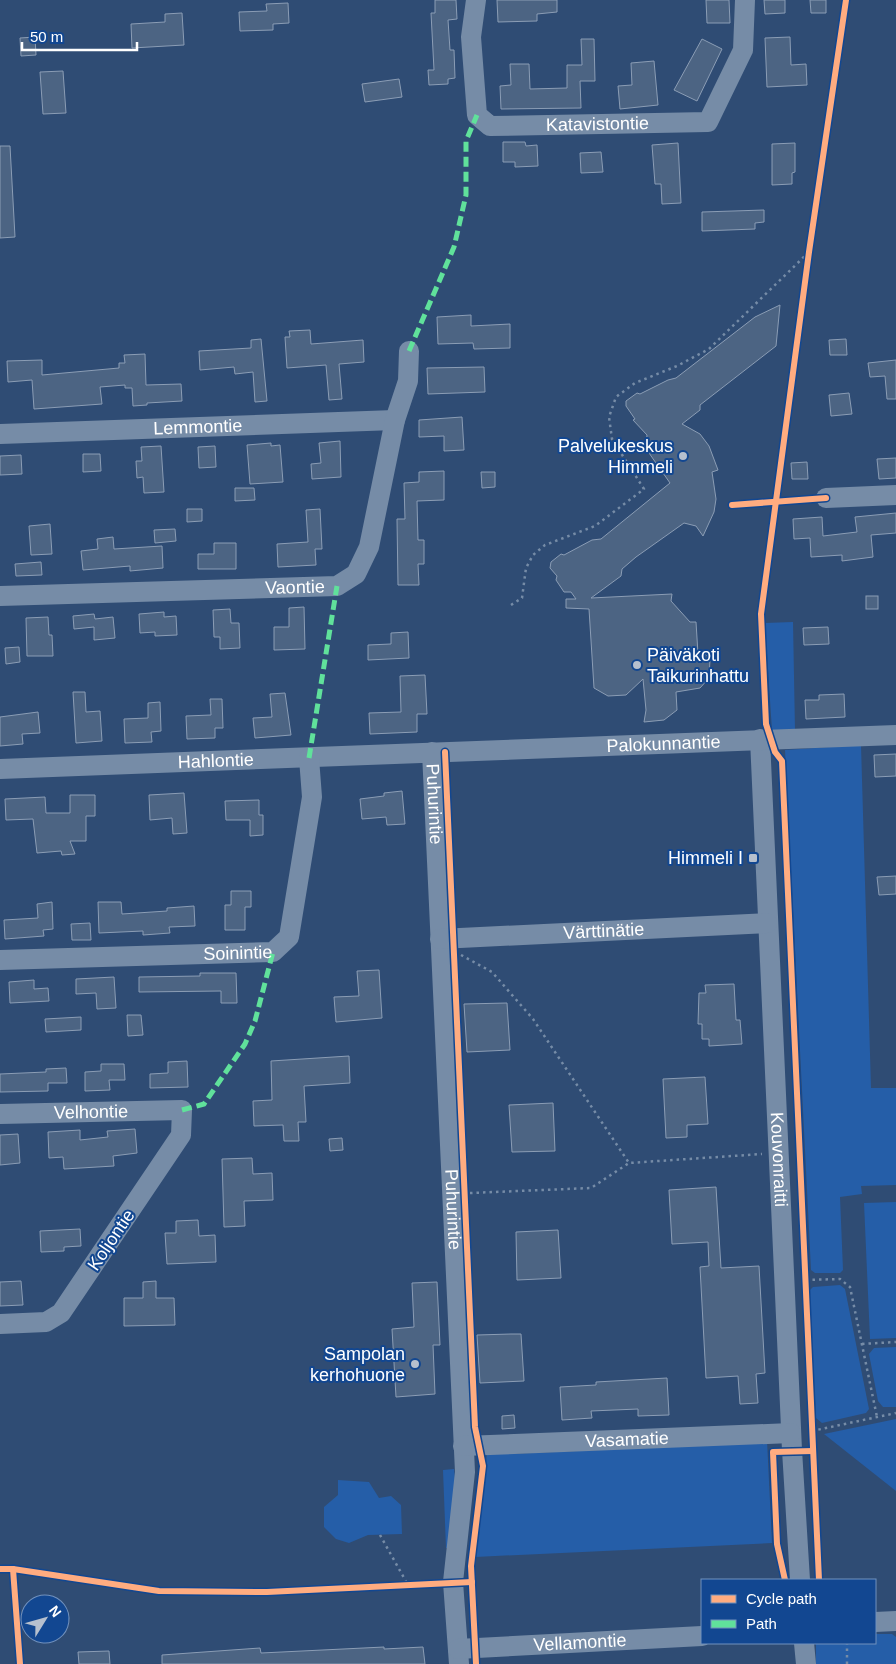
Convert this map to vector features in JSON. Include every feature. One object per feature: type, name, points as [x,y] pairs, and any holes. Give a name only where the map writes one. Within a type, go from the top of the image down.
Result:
[{"type":"street","name":"Katavistontie","points":[[476,0],[471,36],[477,115],[490,126],[708,122],[743,50],[745,0]]},
{"type":"street","name":"Vaontie","points":[[0,596],[337,586],[356,574],[369,547],[395,420],[408,381],[409,351]]},
{"type":"street","name":"Lemmontie","points":[[0,434],[395,420]]},
{"type":"street","points":[[826,498],[896,495]]},
{"type":"street","name":"Palokunnantie","points":[[432,752],[896,734]]},
{"type":"street","name":"Kouvonraitti","points":[[760,739],[791,1433],[800,1579]]},
{"type":"street","name":"Hahlontie","points":[[0,769],[432,752]]},
{"type":"street","name":"Puhurintie","points":[[432,752],[448,943],[465,1472],[453,1582],[458,1657]]},
{"type":"street","name":"Soinintie","points":[[0,960],[273,952],[289,937],[312,797],[309,758]]},
{"type":"street","name":"Värttinätie","points":[[448,943],[767,923]]},
{"type":"street","name":"Velhontie","points":[[0,1114],[182,1110]]},
{"type":"street","name":"Koljontie","points":[[0,1324],[46,1322],[61,1313],[181,1135],[182,1110]]},
{"type":"street","name":"Vasamatie","points":[[463,1446],[791,1433]]},
{"type":"street","points":[[876,1622],[896,1620]]},
{"type":"street","name":"Vellamontie","points":[[458,1657],[701,1636]]},
{"type":"street","points":[[804,1644],[806,1664]]},
{"type":"path","points":[[807,262],[810,242]]},
{"type":"path","points":[[511,605],[522,598],[526,568],[533,554],[545,545],[595,526],[644,489],[612,439],[609,417],[616,397],[635,383],[677,366],[709,349],[809,252]]},
{"type":"path","points":[[448,943],[492,972],[534,1018],[629,1163]]},
{"type":"path","points":[[463,1193],[591,1188],[629,1163],[778,1153]]},
{"type":"path","points":[[805,1271],[806,1290]]},
{"type":"path","points":[[806,1280],[840,1279],[850,1287],[877,1417]]},
{"type":"path","points":[[862,1344],[896,1342]]},
{"type":"path","points":[[812,1422],[813,1435],[896,1413]]},
{"type":"path","points":[[380,1535],[408,1585]]},
{"type":"path","points":[[399,1586],[417,1585]]},
{"type":"path","points":[[847,1644],[847,1664]]},
{"type":"shaded area","points":[[793,622],[795,731],[772,731],[765,623]]},
{"type":"shaded area","points":[[861,745],[871,1088],[896,1088],[896,1185],[861,1186],[862,1194],[840,1197],[843,1270],[840,1273],[815,1273],[811,1270],[785,750]]},
{"type":"shaded area","points":[[896,1202],[896,1338],[870,1339],[864,1203]]},
{"type":"shaded area","points":[[840,1285],[845,1289],[869,1409],[866,1413],[822,1423],[816,1418],[809,1291],[813,1287]]},
{"type":"shaded area","points":[[896,1347],[896,1407],[883,1407],[878,1401],[869,1354],[874,1348]]},
{"type":"shaded area","points":[[896,1419],[896,1491],[824,1434]]},
{"type":"shaded area","points":[[767,1440],[772,1543],[475,1557],[487,1453],[511,1454],[669,1447]]},
{"type":"shaded area","points":[[454,1469],[457,1495],[450,1548],[446,1548],[443,1470]]},
{"type":"shaded area","points":[[338,1480],[369,1482],[379,1498],[391,1496],[401,1505],[402,1534],[368,1535],[349,1543],[336,1539],[324,1527],[324,1507],[338,1495]]},
{"type":"shaded area","points":[[876,1634],[892,1634],[896,1637],[896,1664],[816,1664],[816,1644],[876,1644]]},
{"type":"building","points":[[435,0],[456,0],[457,19],[448,20],[450,50],[454,50],[455,78],[448,79],[448,84],[429,85],[428,70],[434,70],[431,13],[435,13]]},
{"type":"building","points":[[497,0],[557,0],[557,12],[537,14],[537,21],[498,22]]},
{"type":"building","points":[[706,0],[729,0],[730,23],[707,23]]},
{"type":"building","points":[[764,0],[785,0],[785,13],[765,14]]},
{"type":"building","points":[[810,0],[826,0],[826,13],[811,13]]},
{"type":"building","points":[[288,3],[289,23],[273,24],[273,30],[240,31],[239,12],[267,11],[266,4]]},
{"type":"building","points":[[182,13],[184,45],[132,48],[131,24],[165,22],[165,14]]},
{"type":"building","points":[[35,37],[36,55],[21,56],[20,38]]},
{"type":"building","points":[[790,37],[791,65],[806,64],[807,85],[767,87],[765,38]]},
{"type":"building","points":[[581,39],[594,39],[595,81],[580,81],[581,108],[501,109],[500,86],[511,85],[510,64],[529,64],[530,89],[567,88],[567,65],[582,65]]},
{"type":"building","points":[[702,39],[722,49],[697,101],[674,90]]},
{"type":"building","points":[[654,61],[658,105],[620,109],[618,86],[632,85],[631,63]]},
{"type":"building","points":[[63,71],[66,113],[43,114],[40,72]]},
{"type":"building","points":[[399,79],[402,97],[365,102],[362,84]]},
{"type":"building","points":[[503,142],[525,142],[526,146],[537,145],[538,166],[515,167],[515,162],[503,162]]},
{"type":"building","points":[[678,143],[681,203],[662,204],[661,184],[655,184],[652,145]]},
{"type":"building","points":[[795,143],[795,172],[792,173],[792,184],[772,185],[772,144]]},
{"type":"building","points":[[0,146],[10,146],[15,237],[0,238]]},
{"type":"building","points":[[601,152],[603,172],[581,173],[580,153]]},
{"type":"building","points":[[764,210],[764,222],[755,223],[755,229],[702,231],[702,212]]},
{"type":"building","points":[[780,305],[776,346],[700,405],[700,410],[682,424],[700,434],[709,446],[718,470],[712,472],[716,499],[714,512],[703,536],[696,526],[684,523],[636,557],[622,569],[621,576],[591,598],[672,594],[671,601],[690,622],[696,622],[698,654],[705,654],[710,659],[709,678],[700,688],[676,692],[677,710],[664,720],[644,722],[646,710],[643,679],[626,695],[608,696],[594,688],[589,609],[566,608],[566,599],[576,599],[571,592],[564,592],[556,580],[557,576],[550,568],[551,562],[561,554],[564,555],[592,540],[601,539],[670,483],[649,453],[646,447],[647,435],[633,420],[635,419],[626,406],[626,401],[637,393],[640,394],[676,378],[755,317]]},
{"type":"building","points":[[471,315],[471,326],[510,324],[510,348],[474,349],[473,343],[438,344],[437,317]]},
{"type":"building","points":[[310,330],[311,344],[363,340],[364,362],[339,364],[342,399],[329,400],[326,365],[287,368],[285,337],[290,337],[289,331]]},
{"type":"building","points":[[261,339],[267,401],[255,402],[253,372],[235,374],[234,367],[200,370],[199,351],[251,348],[251,340]]},
{"type":"building","points":[[846,339],[847,355],[830,355],[829,340]]},
{"type":"building","points":[[145,354],[146,385],[181,384],[182,401],[147,403],[147,405],[133,406],[132,388],[125,388],[125,385],[100,387],[102,404],[34,409],[32,380],[8,382],[7,361],[42,360],[42,375],[119,368],[119,363],[125,363],[124,355]]},
{"type":"building","points":[[896,360],[896,399],[887,399],[885,376],[870,377],[868,363]]},
{"type":"building","points":[[484,367],[485,392],[428,394],[427,368]]},
{"type":"building","points":[[849,393],[852,414],[831,416],[829,395]]},
{"type":"building","points":[[462,417],[464,450],[444,451],[444,436],[419,437],[419,420]]},
{"type":"building","points":[[340,441],[341,477],[312,479],[311,464],[321,463],[319,443]]},
{"type":"building","points":[[271,443],[271,446],[280,445],[283,482],[250,484],[247,445]]},
{"type":"building","points":[[161,446],[164,492],[144,493],[143,477],[137,478],[136,461],[142,461],[141,447]]},
{"type":"building","points":[[215,446],[216,467],[199,468],[198,447]]},
{"type":"building","points":[[83,454],[100,454],[101,471],[83,472]]},
{"type":"building","points":[[21,455],[22,474],[0,475],[0,456]]},
{"type":"building","points":[[896,458],[896,478],[879,479],[877,459]]},
{"type":"building","points":[[807,462],[808,479],[792,479],[791,463]]},
{"type":"building","points":[[444,471],[444,500],[417,501],[418,540],[424,540],[424,564],[418,564],[419,585],[398,585],[397,519],[405,519],[404,483],[419,482],[419,472]]},
{"type":"building","points":[[481,472],[495,472],[495,487],[482,488]]},
{"type":"building","points":[[235,488],[254,488],[255,500],[235,501]]},
{"type":"building","points":[[187,509],[202,509],[202,521],[187,522]]},
{"type":"building","points":[[320,509],[322,549],[315,549],[316,565],[278,567],[277,544],[308,542],[306,510]]},
{"type":"building","points":[[896,513],[896,533],[871,535],[873,557],[842,561],[842,555],[811,557],[810,538],[794,539],[793,519],[822,517],[823,536],[857,532],[855,517]]},
{"type":"building","points":[[50,524],[52,554],[31,555],[29,526]]},
{"type":"building","points":[[175,529],[176,541],[155,543],[154,530]]},
{"type":"building","points":[[113,537],[114,549],[162,546],[163,568],[130,571],[130,566],[83,570],[81,551],[98,549],[97,539]]},
{"type":"building","points":[[214,543],[236,543],[236,569],[198,569],[198,554],[214,554]]},
{"type":"building","points":[[41,562],[42,575],[16,576],[15,564]]},
{"type":"building","points":[[866,596],[878,596],[878,609],[866,609]]},
{"type":"building","points":[[304,607],[305,649],[274,650],[274,627],[289,627],[289,608]]},
{"type":"building","points":[[230,609],[231,623],[239,623],[240,648],[220,649],[220,637],[214,637],[213,610]]},
{"type":"building","points":[[164,612],[164,617],[176,616],[177,635],[155,636],[155,632],[140,633],[139,614]]},
{"type":"building","points":[[94,614],[95,619],[113,617],[115,638],[94,640],[94,627],[74,629],[73,616]]},
{"type":"building","points":[[48,617],[49,635],[52,635],[53,656],[27,656],[26,618]]},
{"type":"building","points":[[828,627],[829,644],[804,645],[803,628]]},
{"type":"building","points":[[408,632],[409,658],[368,660],[368,645],[391,644],[391,633]]},
{"type":"building","points":[[19,647],[20,662],[6,664],[5,648]]},
{"type":"building","points":[[425,675],[427,714],[417,714],[417,732],[370,734],[369,713],[401,712],[400,676]]},
{"type":"building","points":[[73,692],[85,692],[86,712],[100,711],[102,741],[76,743]]},
{"type":"building","points":[[285,693],[291,735],[255,738],[253,718],[272,717],[270,694]]},
{"type":"building","points":[[844,694],[845,717],[806,719],[805,700],[819,700],[819,695]]},
{"type":"building","points":[[210,699],[222,699],[223,728],[215,728],[215,738],[187,739],[186,716],[211,715]]},
{"type":"building","points":[[160,702],[161,731],[151,732],[152,742],[125,743],[124,719],[148,718],[148,703]]},
{"type":"building","points":[[38,712],[40,733],[22,734],[23,744],[0,746],[0,717]]},
{"type":"building","points":[[896,754],[896,776],[875,777],[874,755]]},
{"type":"building","points":[[402,791],[405,824],[387,825],[386,817],[362,819],[360,799],[384,796],[384,793]]},
{"type":"building","points":[[184,793],[187,833],[173,834],[172,818],[150,820],[149,795]]},
{"type":"building","points":[[70,795],[95,795],[95,816],[86,816],[86,841],[70,841],[75,854],[62,855],[61,851],[37,853],[33,819],[6,820],[5,799],[45,797],[46,813],[70,813]]},
{"type":"building","points":[[259,800],[259,815],[263,815],[263,835],[250,836],[250,820],[226,820],[225,801]]},
{"type":"building","points":[[896,876],[896,894],[879,895],[877,877]]},
{"type":"building","points":[[231,891],[251,891],[251,907],[245,907],[245,930],[225,930],[225,905],[231,905]]},
{"type":"building","points":[[52,902],[53,929],[43,930],[44,936],[5,939],[4,920],[38,918],[37,904]]},
{"type":"building","points":[[98,902],[121,902],[122,914],[167,911],[167,908],[194,906],[195,926],[169,927],[170,933],[143,935],[143,931],[99,933]]},
{"type":"building","points":[[90,923],[91,940],[72,940],[71,924]]},
{"type":"building","points":[[379,970],[382,1018],[336,1022],[334,997],[359,996],[357,971]]},
{"type":"building","points":[[200,973],[236,973],[237,1003],[221,1003],[221,991],[139,992],[139,977],[200,976]]},
{"type":"building","points":[[114,977],[116,1008],[97,1009],[96,993],[76,994],[76,979]]},
{"type":"building","points":[[34,980],[34,989],[48,988],[49,1001],[10,1003],[9,982]]},
{"type":"building","points":[[734,984],[736,1020],[740,1020],[742,1044],[709,1046],[709,1039],[702,1039],[702,1024],[698,1024],[699,993],[706,993],[705,985]]},
{"type":"building","points":[[507,1003],[510,1050],[467,1052],[464,1004]]},
{"type":"building","points":[[127,1015],[141,1015],[143,1035],[128,1036]]},
{"type":"building","points":[[81,1017],[81,1030],[46,1032],[45,1019]]},
{"type":"building","points":[[349,1056],[350,1083],[304,1086],[306,1122],[298,1122],[299,1141],[284,1141],[283,1125],[254,1126],[253,1101],[272,1100],[271,1061]]},
{"type":"building","points":[[187,1061],[188,1087],[150,1088],[150,1074],[168,1073],[168,1062]]},
{"type":"building","points":[[101,1064],[124,1064],[125,1080],[109,1080],[110,1090],[85,1091],[85,1072],[101,1071]]},
{"type":"building","points":[[66,1068],[67,1083],[48,1083],[48,1091],[0,1092],[0,1074],[46,1072],[46,1069]]},
{"type":"building","points":[[705,1077],[708,1124],[687,1125],[687,1137],[666,1138],[663,1079]]},
{"type":"building","points":[[553,1103],[555,1151],[512,1152],[509,1105]]},
{"type":"building","points":[[135,1129],[137,1153],[113,1156],[114,1166],[64,1169],[63,1157],[49,1158],[48,1132],[80,1130],[80,1140],[108,1137],[107,1131]]},
{"type":"building","points":[[18,1134],[20,1163],[0,1165],[0,1135]]},
{"type":"building","points":[[342,1138],[343,1150],[330,1151],[329,1139]]},
{"type":"building","points":[[252,1158],[253,1174],[272,1173],[273,1200],[244,1201],[245,1226],[224,1227],[222,1159]]},
{"type":"building","points":[[716,1187],[721,1268],[759,1266],[765,1373],[756,1374],[758,1403],[740,1404],[738,1376],[706,1378],[700,1267],[709,1266],[708,1242],[672,1244],[669,1190]]},
{"type":"building","points":[[198,1220],[199,1236],[215,1235],[216,1262],[167,1264],[165,1233],[176,1233],[176,1221]]},
{"type":"building","points":[[80,1229],[81,1246],[64,1247],[64,1251],[41,1252],[40,1231]]},
{"type":"building","points":[[558,1230],[561,1278],[517,1280],[516,1232]]},
{"type":"building","points":[[21,1281],[23,1305],[0,1306],[0,1282]]},
{"type":"building","points":[[156,1281],[156,1298],[174,1298],[175,1325],[124,1326],[124,1298],[143,1298],[143,1282]]},
{"type":"building","points":[[437,1282],[440,1345],[433,1345],[435,1394],[396,1397],[392,1329],[414,1327],[412,1283]]},
{"type":"building","points":[[521,1334],[524,1381],[480,1383],[477,1335]]},
{"type":"building","points":[[667,1378],[669,1415],[638,1416],[638,1409],[591,1411],[592,1418],[562,1420],[560,1387],[596,1385],[596,1382]]},
{"type":"building","points":[[514,1415],[515,1428],[502,1429],[502,1416]]},
{"type":"building","points":[[384,1647],[384,1649],[423,1647],[425,1664],[162,1664],[162,1655],[260,1648],[261,1653]]},
{"type":"building","points":[[109,1651],[110,1664],[79,1664],[78,1652]]},
{"type":"marked path","points":[[409,351],[454,247],[466,195],[466,141],[477,115]]},
{"type":"marked path","points":[[309,758],[337,586]]},
{"type":"marked path","points":[[182,1110],[204,1104],[245,1044],[255,1021],[273,952]]},
{"type":"cycle path","points":[[819,1579],[782,761],[775,752],[766,724],[761,614],[809,252],[846,0]]},
{"type":"cycle path","points":[[732,505],[826,498]]},
{"type":"cycle path","points":[[445,752],[475,1427],[483,1466],[471,1566],[476,1664]]},
{"type":"cycle path","points":[[785,1579],[777,1544],[773,1452],[813,1451]]},
{"type":"cycle path","points":[[0,1569],[13,1569],[159,1591],[267,1592],[472,1582]]},
{"type":"cycle path","points":[[13,1569],[20,1664]]},
{"type":"place","name":"Palvelukeskus Himmeli","points":[[683,456]]},
{"type":"place","name":"Päiväkoti Taikurinhattu","points":[[637,665]]},
{"type":"place","name":"Himmeli I","points":[[753,858]]},
{"type":"place","name":"Sampolan kerhohuone","points":[[415,1364]]}]
